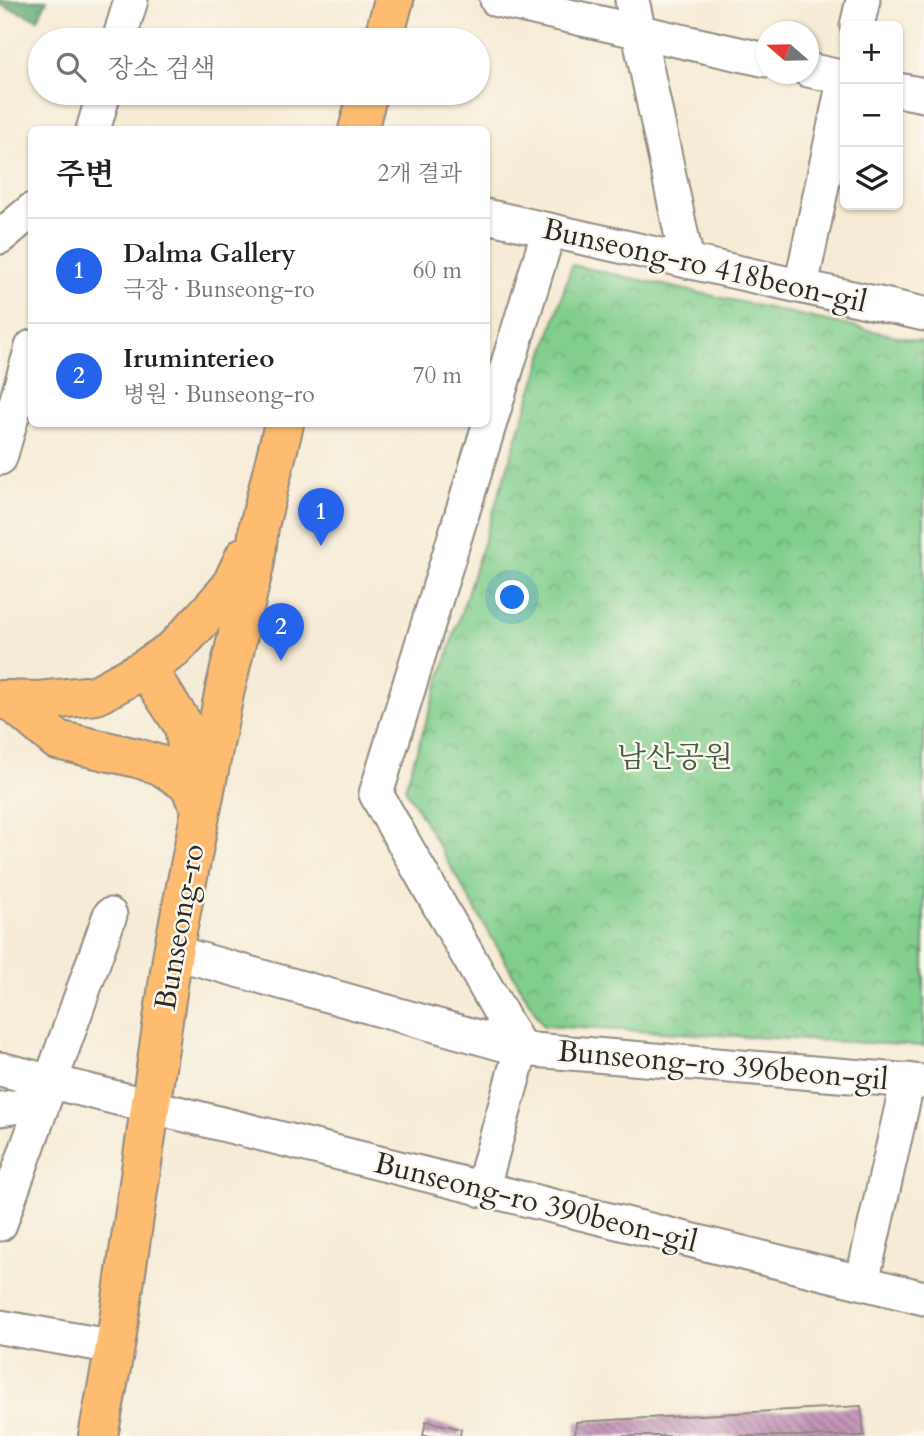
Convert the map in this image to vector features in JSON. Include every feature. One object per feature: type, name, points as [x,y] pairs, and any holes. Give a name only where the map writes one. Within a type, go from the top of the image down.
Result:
[{"type":"main road","points":[[386,28],[394,0]]},
{"type":"main road","points":[[359,126],[365,105]]},
{"type":"main road","name":"Bunseong-ro","points":[[98,1436],[115,1347],[195,805],[255,562],[259,526],[283,427]]},
{"type":"main road","points":[[5,700],[39,701],[96,695],[146,668],[174,649],[230,588],[259,526]]},
{"type":"main road","points":[[146,668],[184,726],[195,805]]},
{"type":"main road","points":[[5,700],[57,740],[160,765],[195,805]]},
{"type":"street","points":[[123,28],[131,0]]},
{"type":"street","points":[[497,0],[636,16],[756,57]]},
{"type":"street","points":[[858,21],[863,0]]},
{"type":"street","points":[[636,16],[687,261]]},
{"type":"street","points":[[819,72],[840,76]]},
{"type":"street","points":[[801,286],[844,84]]},
{"type":"street","points":[[903,91],[924,95]]},
{"type":"street","points":[[94,126],[100,105]]},
{"type":"street","points":[[0,237],[28,214]]},
{"type":"street","name":"Bunseong-ro 418beon-gil","points":[[490,217],[924,314]]},
{"type":"street","name":"Bunseong-ro 396beon-gil","points":[[490,422],[549,230]]},
{"type":"street","points":[[0,458],[28,361]]},
{"type":"street","name":"Bunseong-ro 396beon-gil","points":[[489,427],[376,794],[521,1049]]},
{"type":"street","points":[[0,1224],[110,915]]},
{"type":"street","name":"Bunseong-ro 396beon-gil","points":[[173,952],[521,1049],[916,1081]]},
{"type":"street","points":[[482,1190],[521,1049]]},
{"type":"street","name":"Bunseong-ro 390beon-gil","points":[[0,1069],[46,1092],[149,1105],[924,1298]]},
{"type":"street","points":[[862,1282],[916,1081]]},
{"type":"street","points":[[0,1109],[46,1092]]},
{"type":"street","points":[[0,1327],[115,1347]]},
{"type":"green space","points":[[0,0],[47,0],[38,19],[0,5]]},
{"type":"green space","name":"남산공원","points":[[572,265],[924,342],[924,1046],[543,1026],[405,788]]},
{"type":"building","points":[[861,1406],[864,1436],[575,1436],[576,1422]]},
{"type":"building","points":[[426,1421],[461,1429],[460,1436],[423,1436]]},
{"type":"place","name":"Dalma Gallery","points":[[321,546]]},
{"type":"place","name":"Iruminterieo","points":[[281,661]]}]
